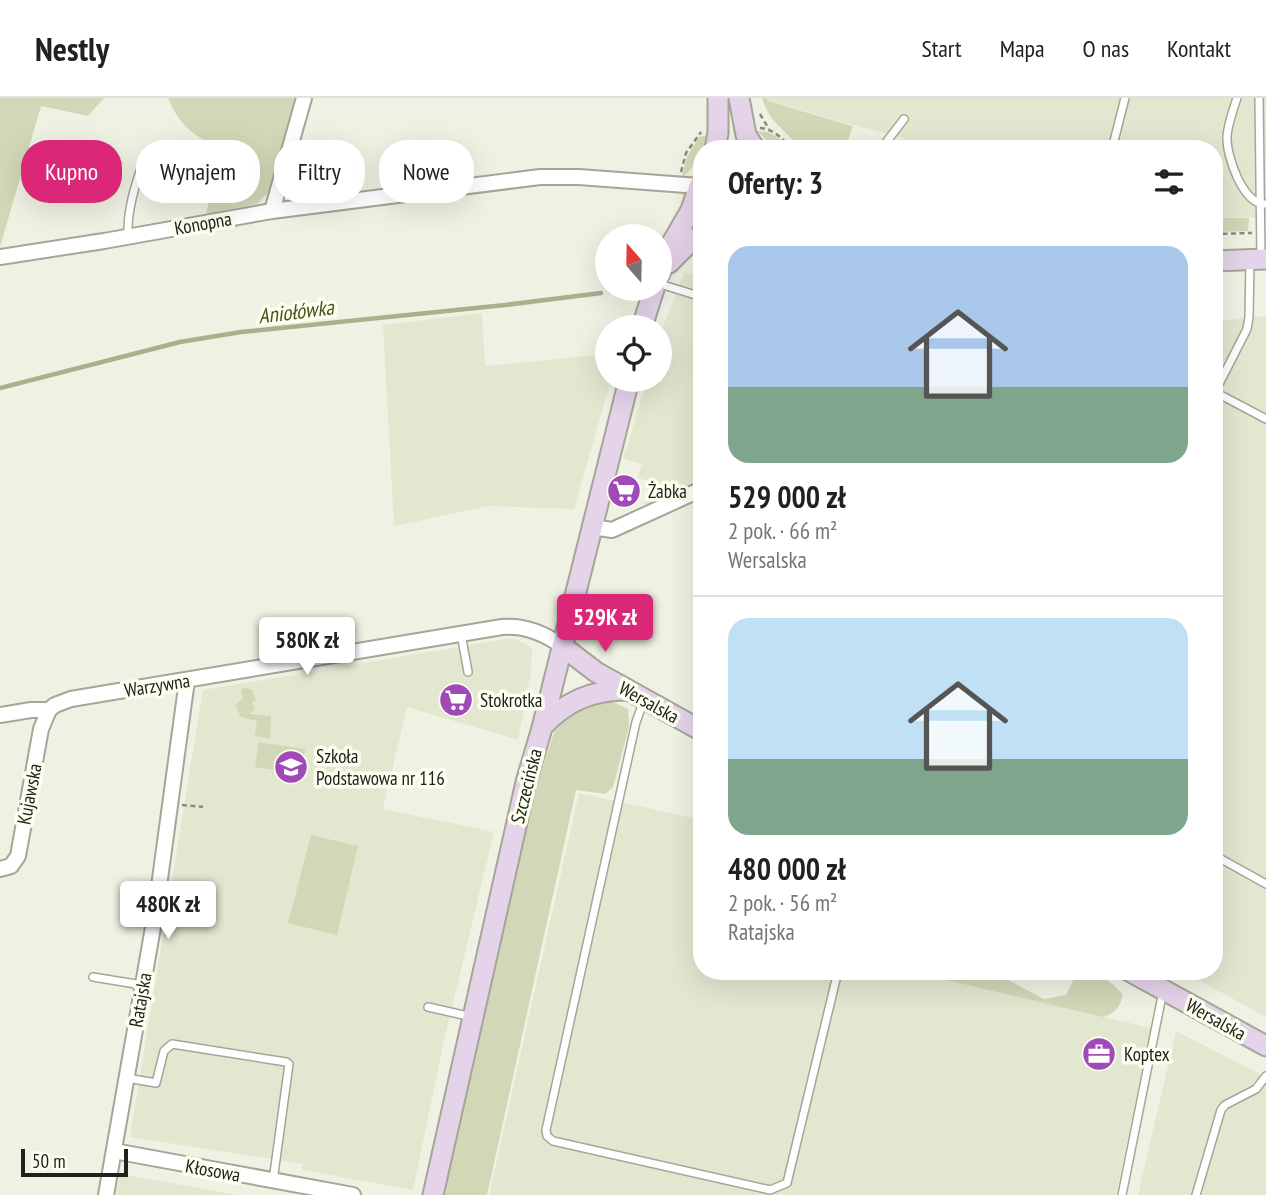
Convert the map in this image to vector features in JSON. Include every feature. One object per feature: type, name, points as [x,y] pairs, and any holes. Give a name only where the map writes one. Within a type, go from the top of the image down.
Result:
[{"type":"main road","points":[[712,140],[717,139],[718,98]]},
{"type":"main road","points":[[739,98],[749,140]]},
{"type":"main road","points":[[672,243],[693,205]]},
{"type":"main road","points":[[672,263],[693,240]]},
{"type":"main road","points":[[1223,261],[1259,260]]},
{"type":"main road","name":"Szczecińska","points":[[433,1195],[526,782],[626,392]]},
{"type":"main road","name":"Wersalska","points":[[562,646],[588,667],[693,727]]},
{"type":"main road","points":[[542,728],[575,700],[597,693],[643,699]]},
{"type":"main road","name":"Wersalska","points":[[1145,980],[1266,1046]]},
{"type":"street","points":[[272,211],[304,98]]},
{"type":"street","name":"Konopna","points":[[0,257],[272,211],[540,177],[693,184]]},
{"type":"street","points":[[592,527],[612,530],[693,493]]},
{"type":"street","name":"Warzywna","points":[[0,715],[49,710],[71,699],[461,634],[518,627],[544,635],[562,646]]},
{"type":"street","name":"Ratajska","points":[[106,1195],[158,899],[187,680]]},
{"type":"street","name":"Kujawska","points":[[0,869],[11,866],[18,856],[41,729],[49,710]]},
{"type":"street","name":"Kłosowa","points":[[114,1152],[353,1195]]},
{"type":"lane","points":[[1114,140],[1125,98]]},
{"type":"lane","points":[[1237,98],[1228,128],[1227,150],[1242,187],[1252,201],[1262,204]]},
{"type":"lane","points":[[1223,377],[1247,329],[1259,260],[1262,204],[1259,98]]},
{"type":"lane","points":[[888,140],[904,119]]},
{"type":"lane","points":[[128,237],[128,222],[136,183]]},
{"type":"lane","points":[[672,284],[693,293]]},
{"type":"lane","points":[[1223,397],[1266,419]]},
{"type":"lane","points":[[461,634],[468,672]]},
{"type":"lane","points":[[643,699],[620,790],[546,1130],[547,1136],[553,1141],[771,1190],[787,1182],[836,980]]},
{"type":"lane","points":[[1223,860],[1266,884]]},
{"type":"lane","points":[[128,896],[158,899]]},
{"type":"lane","points":[[93,977],[143,985]]},
{"type":"lane","points":[[1122,1195],[1163,990]]},
{"type":"lane","points":[[428,1007],[473,1017]]},
{"type":"lane","points":[[127,1077],[156,1083],[164,1051],[172,1044],[289,1064],[273,1181]]},
{"type":"lane","points":[[1196,1195],[1220,1110],[1256,1089],[1266,1076]]},
{"type":"path","points":[[755,128],[769,129],[784,140]]},
{"type":"path","points":[[695,140],[701,132],[712,140]]},
{"type":"path","points":[[679,179],[693,143]]},
{"type":"path","points":[[1223,234],[1259,232]]},
{"type":"path","points":[[178,804],[203,807]]},
{"type":"shaded area","points":[[0,98],[104,98],[88,116],[41,106],[31,140],[21,140],[21,175],[0,247]]},
{"type":"shaded area","points":[[168,98],[299,98],[287,140],[274,140],[274,185],[260,201],[260,140],[205,140],[189,130]]},
{"type":"shaded area","points":[[762,98],[853,126],[848,140],[792,140],[765,107]]},
{"type":"shaded area","points":[[767,98],[1266,98],[1266,217],[1223,218],[1223,140],[911,140],[766,101]]},
{"type":"shaded area","points":[[757,131],[767,132],[780,140],[766,140]]},
{"type":"shaded area","points":[[708,135],[706,140],[697,140]]},
{"type":"shaded area","points":[[693,147],[693,166],[682,177],[687,157]]},
{"type":"shaded area","points":[[209,203],[258,203],[257,204],[206,214]]},
{"type":"shaded area","points":[[1223,218],[1249,218],[1248,231],[1223,232]]},
{"type":"shaded area","points":[[684,273],[693,274],[693,487],[652,505],[644,504],[649,481],[638,478],[642,464],[623,459],[643,392],[672,392],[672,315],[667,315]]},
{"type":"shaded area","points":[[482,313],[485,366],[595,355],[595,392],[608,392],[574,509],[489,506],[394,526],[383,325]]},
{"type":"shaded area","points":[[1266,316],[1266,1017],[1198,980],[1223,980],[1223,320]]},
{"type":"shaded area","points":[[512,638],[532,649],[531,672],[518,740],[407,707],[383,809],[494,832],[443,1045],[413,1190],[302,1170],[303,1164],[130,1137],[203,690]]},
{"type":"shaded area","points":[[241,689],[252,690],[256,700],[252,702],[255,710],[249,714],[271,716],[270,739],[255,736],[257,721],[241,717],[235,705],[243,699]]},
{"type":"shaded area","points":[[611,701],[628,709],[629,727],[613,787],[605,794],[576,790],[487,1195],[443,1195],[532,797],[555,730],[562,719],[580,707]]},
{"type":"shaded area","points":[[259,742],[305,749],[301,774],[255,767]]},
{"type":"shaded area","points":[[579,793],[693,818],[693,980],[946,980],[1151,1028],[1116,1195],[489,1195]]},
{"type":"shaded area","points":[[311,835],[358,846],[337,935],[288,923]]},
{"type":"shaded area","points":[[946,980],[1008,980],[1044,999],[1066,995],[1074,980],[1107,980],[1123,995],[1116,1009],[1103,1017]]},
{"type":"shaded area","points":[[1176,1031],[1266,1077],[1266,1195],[1138,1195]]},
{"type":"shaded area","points":[[120,1174],[239,1195],[116,1195]]},
{"type":"waterway","name":"Aniołówka","points":[[0,388],[180,342],[241,332],[595,294]]},
{"type":"place","name":"Żabka","points":[[624,491]]},
{"type":"place","name":"Stokrotka","points":[[456,700]]},
{"type":"place","name":"Szkoła Podstawowa nr 116","points":[[291,767]]},
{"type":"place","name":"Koptex","points":[[1099,1054]]}]
